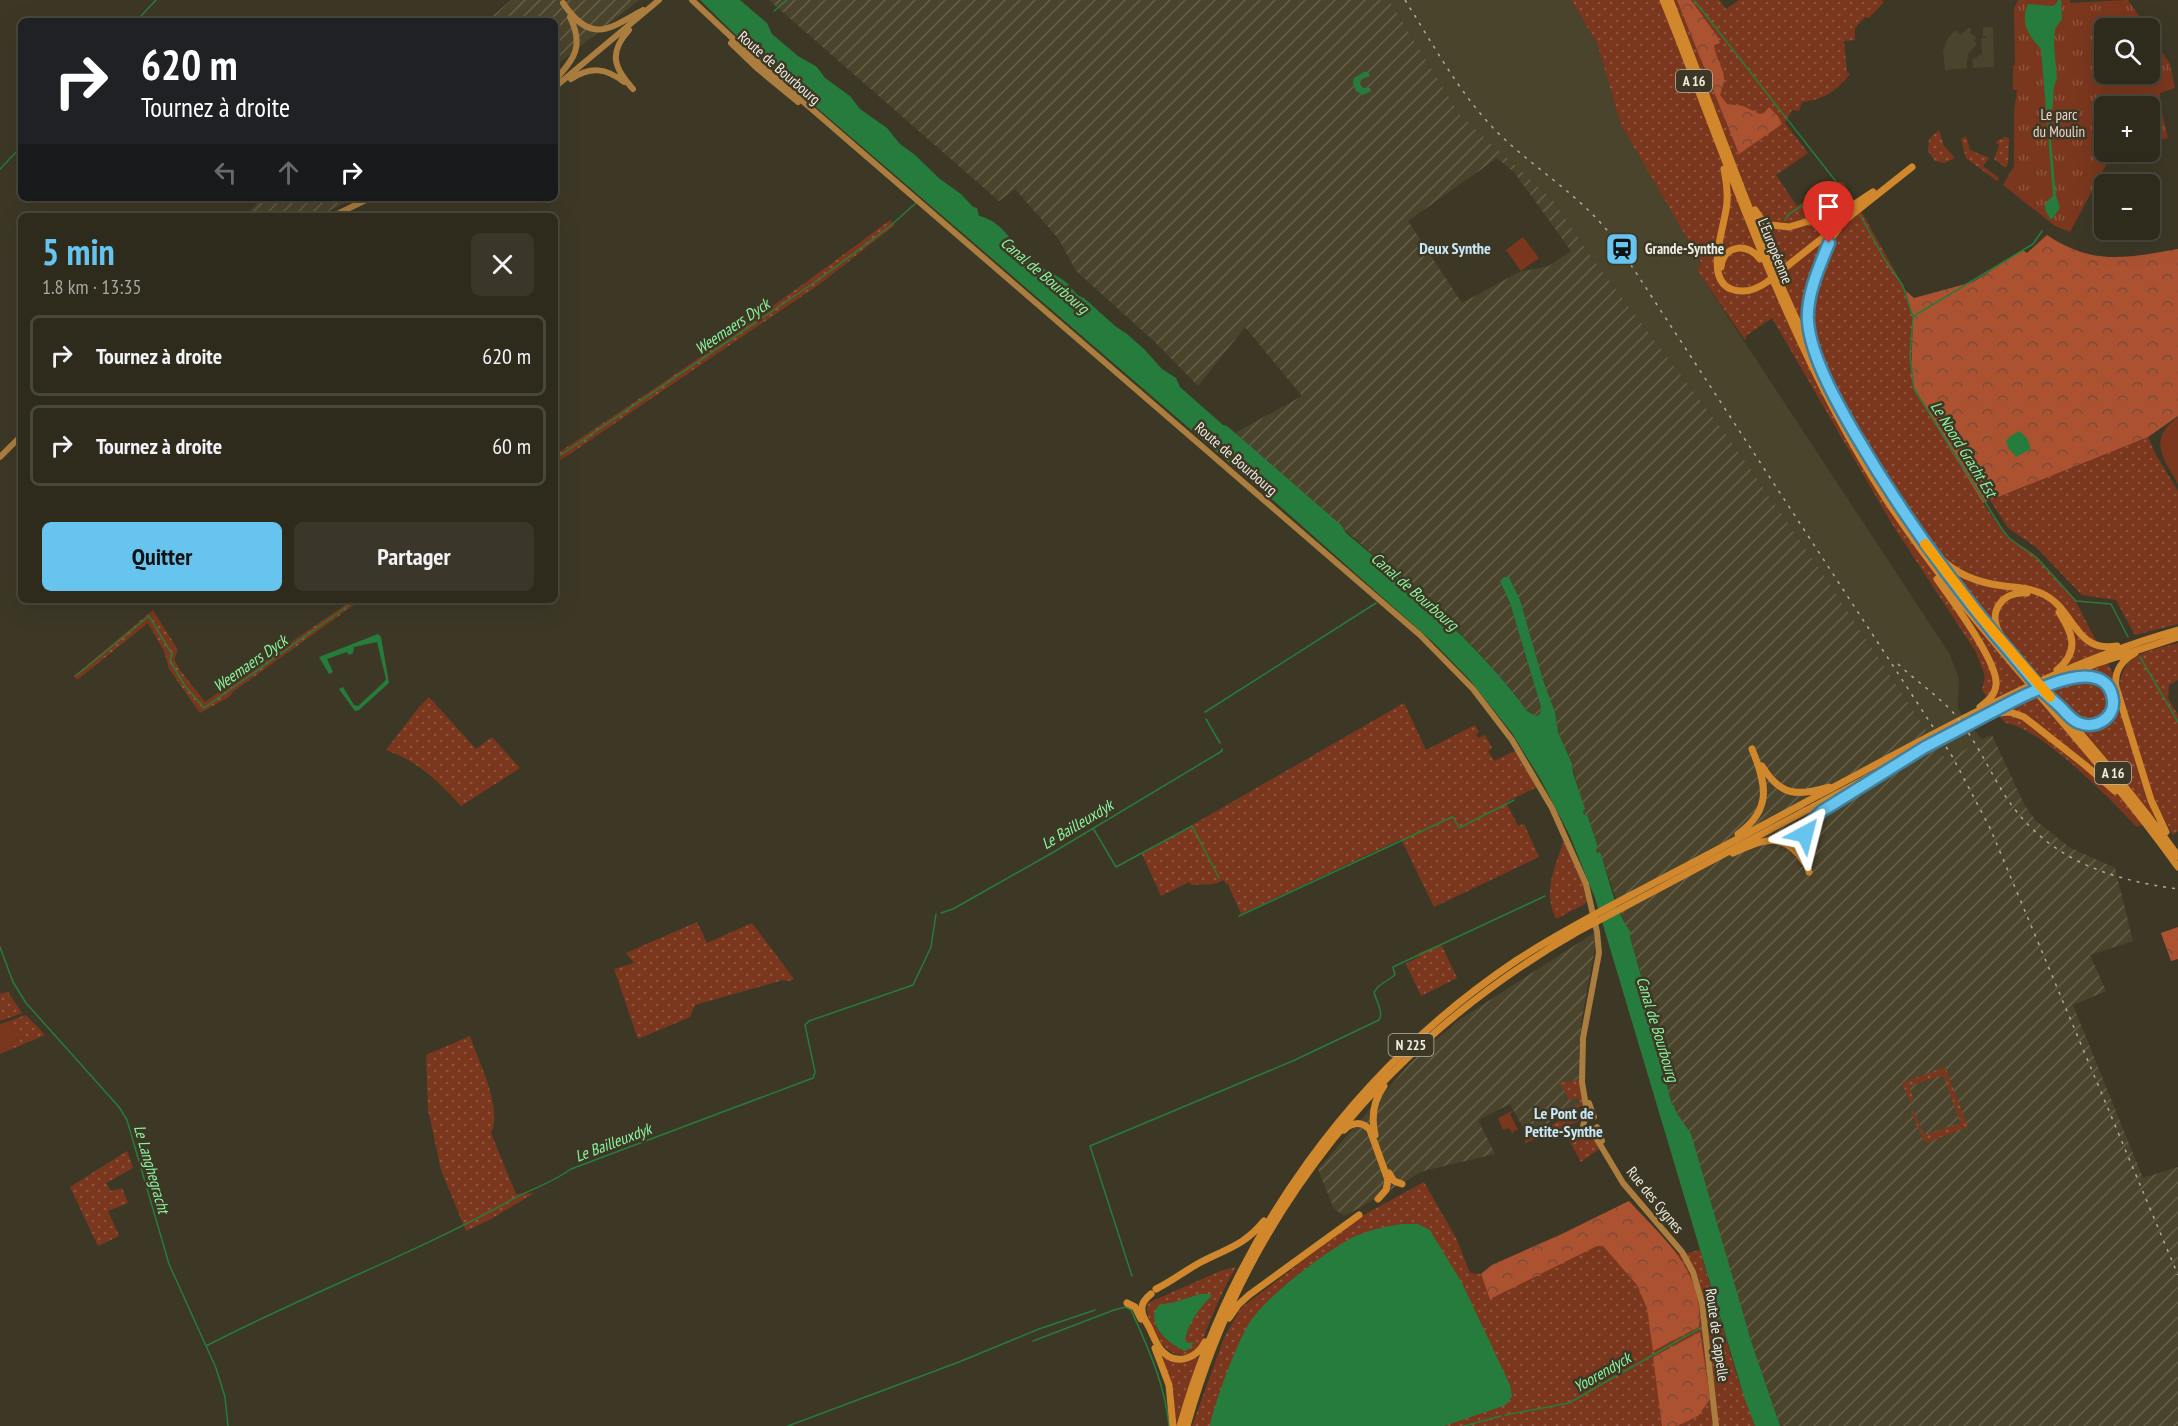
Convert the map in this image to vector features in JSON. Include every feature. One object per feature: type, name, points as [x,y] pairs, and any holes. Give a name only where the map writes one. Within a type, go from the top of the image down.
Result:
[{"type":"highway","name":"A 16","points":[[1663,0],[1728,165]]},
{"type":"highway","name":"L'Européenne","points":[[1670,0],[1728,165],[1769,270]]},
{"type":"highway","name":"L'Européenne","points":[[1728,165],[1743,187],[1769,270]]},
{"type":"highway","points":[[1728,165],[1727,203],[1717,269],[1722,283],[1735,291],[1749,290],[1764,284],[1911,166],[1843,212],[1780,228],[1761,219],[1743,187]]},
{"type":"highway","points":[[1774,282],[1769,270],[1756,254],[1745,248],[1730,250],[1724,256],[1721,263],[1722,276],[1730,285],[1744,288],[1756,284],[1765,280],[1870,193]]},
{"type":"highway","points":[[1833,393],[1810,335],[1809,305],[1830,241],[1853,213]]},
{"type":"highway","name":"L'Européenne","points":[[1774,282],[1865,452],[1906,522],[2009,651],[2145,811],[2178,854]]},
{"type":"highway","name":"L'Européenne","points":[[1774,282],[1800,344],[1854,446],[1968,612],[2154,834],[2178,867]]},
{"type":"highway","points":[[1906,522],[1937,555],[1957,571],[1982,582],[2031,590],[2045,595],[2057,604],[2082,636],[2093,644],[2109,647],[2178,637]]},
{"type":"highway","points":[[1906,522],[1995,672],[1996,684],[1993,694],[1973,718]]},
{"type":"highway","points":[[2009,651],[1995,625],[1995,612],[1999,603],[2007,596],[2018,593],[2033,594],[2046,600],[2060,614],[2070,630],[2073,642],[2067,660],[2050,679]]},
{"type":"highway","points":[[2178,630],[2147,643],[2122,663],[2116,674],[2116,687],[2154,808],[2178,854]]},
{"type":"highway","name":"N 225","points":[[1180,1426],[1198,1369],[1221,1311],[1251,1251],[1284,1196],[1345,1114],[1377,1078],[1411,1044],[1488,980],[1530,952],[1682,875],[1973,718],[2050,679],[2113,651],[2147,643]]},
{"type":"highway","name":"N 225","points":[[2050,679],[2128,653],[2147,643]]},
{"type":"highway","points":[[2045,693],[2070,717],[2080,723],[2096,725],[2110,714],[2112,697],[2108,688],[2101,681],[2080,677],[2050,679]]},
{"type":"highway","points":[[1973,718],[2002,712],[2015,713],[2024,717],[2106,783],[2154,834]]},
{"type":"highway","points":[[1682,875],[1753,844],[1770,840],[1790,846],[1801,858],[1809,872],[1805,859],[1804,842],[1807,829],[1813,820],[1827,808],[1923,744]]},
{"type":"highway","name":"N 225","points":[[1629,900],[1696,861],[1843,783],[1923,744]]},
{"type":"highway","points":[[1696,861],[1742,832],[1761,808],[1764,785],[1752,749],[1772,780],[1788,791],[1806,793],[1843,783]]},
{"type":"highway","name":"N 225","points":[[1187,1426],[1208,1361],[1228,1311],[1250,1266],[1302,1180],[1351,1116],[1421,1044],[1500,980],[1589,921]]},
{"type":"highway","points":[[1388,1193],[1391,1182],[1374,1130],[1374,1105],[1384,1086],[1421,1044]]},
{"type":"highway","points":[[1302,1180],[1346,1128],[1353,1124],[1361,1124],[1370,1130],[1388,1180],[1387,1188],[1378,1199]]},
{"type":"highway","points":[[1389,1172],[1394,1181],[1402,1184]]},
{"type":"highway","points":[[1221,1311],[1198,1352],[1186,1358],[1174,1358],[1158,1346],[1142,1312],[1144,1302],[1153,1292],[1201,1262],[1245,1241],[1258,1229],[1284,1196]]},
{"type":"highway","points":[[1208,1361],[1232,1314],[1244,1299],[1359,1215]]},
{"type":"highway","points":[[1140,1316],[1138,1308],[1142,1297]]},
{"type":"highway","points":[[1127,1303],[1135,1307],[1166,1373],[1172,1399],[1173,1426]]},
{"type":"main road","points":[[558,85],[659,0]]},
{"type":"main road","points":[[558,76],[572,59],[577,45],[576,31],[562,3],[579,24],[599,30],[616,25],[659,0]]},
{"type":"main road","name":"Route de Bourbourg","points":[[692,0],[756,67],[843,136],[1439,652],[1476,692],[1510,737],[1542,788],[1568,839],[1588,889],[1598,932],[1599,953],[1583,1035],[1582,1055]]},
{"type":"main road","points":[[558,86],[580,74],[597,69],[611,73],[633,89],[618,70],[615,54],[622,38],[646,12]]},
{"type":"main road","points":[[339,213],[364,201]]},
{"type":"main road","points":[[0,457],[18,439]]},
{"type":"main road","points":[[1582,1055],[1586,1093],[1590,1109],[1598,1121],[1593,1131],[1588,1131],[1583,1125],[1587,1112],[1582,1082],[1582,1055]]},
{"type":"main road","points":[[1585,1118],[1594,1117]]},
{"type":"main road","name":"Rue des Cygnes","points":[[1597,1127],[1611,1163]]},
{"type":"main road","name":"Rue des Cygnes","points":[[1588,1131],[1595,1136],[1630,1192],[1682,1251]]},
{"type":"main road","name":"Route de Cappelle","points":[[1682,1251],[1694,1272],[1701,1297],[1716,1426]]},
{"type":"shaded area","points":[[511,0],[639,0],[558,64],[558,18],[490,18]]},
{"type":"shaded area","points":[[769,0],[1389,0],[1460,115],[1553,200],[1592,258],[1731,441],[1827,580],[1947,761],[1992,735],[2024,804],[2036,821],[2069,847],[2115,868],[2133,941],[2090,955],[2106,991],[2073,1005],[2143,1178],[2178,1167],[2178,1426],[1780,1426],[1752,1344],[1691,1139],[1672,1106],[1662,1049],[1630,936],[1631,931],[1626,927],[1600,853],[1596,848],[1598,846],[1587,814],[1584,815],[1572,764],[1558,732],[1555,712],[1543,680],[1520,600],[1509,577],[1504,577],[1500,581],[1510,603],[1541,707],[1540,714],[1536,716],[1530,714],[1484,658],[1447,620],[1235,433],[1302,396],[1245,327],[1198,386],[1155,342],[1076,271],[1058,238],[1015,189],[999,201]],"holes":[[[1497,158],[1514,172],[1571,251],[1549,266],[1519,272],[1462,303],[1408,221]]]},
{"type":"shaded area","points":[[1389,0],[1571,0],[1597,43],[1621,125],[1702,264],[1699,273],[1949,653],[1959,678],[1958,708],[1964,719],[1982,739],[1948,762],[1731,441],[1592,258],[1553,200],[1460,115]]},
{"type":"shaded area","points":[[1969,27],[1972,30],[1970,33],[1977,38],[1974,41],[1977,44],[1967,55],[1969,57],[1967,68],[1945,70],[1943,51],[1947,40],[1955,30],[1961,35]]},
{"type":"shaded area","points":[[1983,27],[1993,27],[1994,67],[1973,68],[1972,60],[1982,54],[1981,38],[1986,38],[1983,36]]},
{"type":"shaded area","points":[[260,201],[349,201],[325,213],[247,213]]},
{"type":"shaded area","points":[[1594,933],[1595,948],[1582,1017],[1579,1050],[1583,1105],[1527,1134],[1510,1104],[1478,1120],[1495,1154],[1423,1171],[1345,1216],[1334,1209],[1318,1169],[1412,1061],[1459,1020]]},
{"type":"green space","points":[[1571,0],[1719,0],[1726,9],[1739,0],[1881,0],[1884,2],[1869,18],[1865,17],[1855,28],[1855,40],[1844,41],[1847,72],[1850,74],[1829,94],[1802,102],[1799,111],[1792,110],[1785,123],[1808,153],[1776,175],[1797,206],[1832,183],[1843,182],[1906,291],[1913,318],[1911,377],[1915,391],[1983,503],[2007,537],[2034,554],[2076,602],[2120,687],[2121,676],[2131,660],[2147,651],[2178,643],[2178,680],[2169,685],[2168,698],[2178,715],[2178,831],[2173,835],[2162,815],[2137,827],[2075,766],[2056,751],[2037,737],[2005,723],[1982,690],[1985,676],[1976,652],[1892,524],[1772,318],[1747,335],[1745,340],[1699,273],[1697,267],[1702,264],[1621,125],[1597,43]]},
{"type":"green space","points":[[1677,0],[1691,0],[1717,36],[1720,43],[1714,45],[1724,76],[1720,95],[1727,104],[1743,106],[1760,114],[1769,107],[1782,124],[1739,154]]},
{"type":"green space","name":"Le parc du Moulin","points":[[2018,0],[2070,0],[2070,3],[2128,0],[2140,18],[2094,18],[2094,84],[2160,84],[2160,48],[2170,64],[2175,88],[2160,93],[2160,96],[2094,96],[2094,162],[2108,162],[2101,174],[2094,174],[2094,187],[2070,232],[2055,226],[2003,185],[2014,166],[2014,112],[2017,90],[2013,90],[2014,9]]},
{"type":"green space","name":"Le parc du Moulin","points":[[2160,105],[2168,138],[2160,140]]},
{"type":"green space","points":[[1939,130],[1944,146],[1955,158],[1944,163],[1935,161],[1928,151],[1929,139]]},
{"type":"green space","points":[[1966,136],[1970,150],[1989,158],[1983,166],[1999,178],[1997,181],[1966,158],[1961,139]]},
{"type":"green space","points":[[2005,137],[2009,138],[2006,168],[1994,159],[1999,145],[1997,141]]},
{"type":"green space","points":[[890,220],[895,225],[821,283],[558,462],[558,453],[808,281]]},
{"type":"green space","points":[[2047,235],[2080,252],[2110,257],[2126,257],[2178,249],[2178,416],[2148,437],[1983,503],[1915,391],[1911,377],[1913,318],[1906,291],[1914,298],[1973,282],[2023,250],[2027,253]]},
{"type":"green space","points":[[1523,237],[1539,258],[1521,271],[1506,250]]},
{"type":"green space","points":[[2178,417],[2178,484],[2163,457],[2160,441],[2168,425]]},
{"type":"green space","points":[[2148,437],[2178,491],[2178,624],[2135,635],[2116,600],[2082,595],[2036,547],[2008,528],[1990,500]]},
{"type":"green space","points":[[348,603],[357,603],[234,691],[229,697],[200,713],[169,669],[164,651],[148,623],[77,680],[74,676],[153,610],[178,650],[174,659],[180,670],[205,702]]},
{"type":"green space","points":[[429,697],[476,749],[492,737],[520,768],[461,806],[418,766],[386,750]]},
{"type":"green space","points":[[1404,703],[1426,750],[1475,725],[1479,732],[1476,734],[1478,738],[1485,735],[1492,748],[1488,751],[1494,761],[1515,751],[1537,787],[1506,802],[1518,826],[1524,824],[1539,857],[1434,907],[1401,839],[1241,914],[1224,880],[1214,884],[1192,885],[1189,882],[1161,896],[1142,854]]},
{"type":"green space","points":[[1565,842],[1588,899],[1585,904],[1556,919],[1550,899],[1551,881]]},
{"type":"green space","points":[[697,922],[707,943],[752,923],[794,979],[783,980],[695,1005],[690,1017],[638,1039],[614,969],[634,963],[626,953]]},
{"type":"green space","points":[[2178,927],[2178,959],[2171,961],[2161,933]]},
{"type":"green space","points":[[1441,944],[1457,978],[1421,996],[1406,964],[1420,956],[1419,953]]},
{"type":"green space","points":[[8,992],[22,1013],[0,1021],[0,994]]},
{"type":"green space","points":[[26,1015],[45,1035],[0,1054],[0,1051],[19,1042],[9,1021]]},
{"type":"green space","points":[[9,1021],[19,1043],[0,1051],[0,1024]]},
{"type":"green space","points":[[470,1036],[492,1097],[494,1122],[491,1133],[513,1187],[516,1194],[534,1193],[466,1231],[441,1170],[428,1109],[426,1055]]},
{"type":"green space","points":[[1945,1067],[1968,1127],[1928,1142],[1923,1140],[1911,1111],[1913,1110],[1924,1135],[1961,1123],[1943,1075],[1909,1086],[1914,1101],[1910,1102],[1902,1083]]},
{"type":"green space","points":[[1580,1080],[1583,1105],[1564,1115],[1563,1113],[1580,1103],[1578,1097],[1570,1101],[1562,1086],[1557,1083]]},
{"type":"green space","points":[[1583,1108],[1578,1122],[1525,1143],[1525,1139]]},
{"type":"green space","points":[[1514,1110],[1510,1114],[1518,1130],[1513,1134],[1509,1128],[1503,1130],[1498,1118]]},
{"type":"green space","points":[[1577,1131],[1594,1138],[1599,1149],[1581,1162],[1566,1135]]},
{"type":"green space","points":[[127,1151],[133,1168],[106,1183],[111,1191],[122,1188],[128,1203],[108,1211],[119,1236],[98,1246],[70,1187]]},
{"type":"green space","points":[[1424,1182],[1456,1238],[1470,1273],[1481,1274],[1492,1265],[1629,1201],[1679,1255],[1700,1250],[1737,1376],[1755,1426],[1192,1426],[1224,1338],[1241,1308],[1362,1216]]},
{"type":"green space","points":[[1629,1201],[1663,1237],[1683,1263],[1696,1292],[1699,1327],[1653,1351],[1647,1308],[1637,1285],[1603,1246],[1597,1246],[1490,1299],[1481,1274],[1492,1265]]},
{"type":"green space","points":[[1236,1267],[1199,1347],[1184,1355],[1168,1350],[1150,1323],[1147,1313],[1148,1303],[1220,1271]]},
{"type":"green space","points":[[1700,1332],[1710,1399],[1698,1416],[1677,1426],[1662,1426],[1653,1357]]},
{"type":"green space","points":[[1161,1354],[1191,1360],[1199,1356],[1176,1425],[1173,1387]]},
{"type":"water","name":"Canal de Bourbourg","points":[[700,0],[740,0],[767,23],[772,34],[798,56],[817,67],[825,78],[850,96],[860,109],[887,128],[900,144],[977,208],[979,216],[995,223],[1031,261],[1067,283],[1077,294],[1127,334],[1162,369],[1176,378],[1180,387],[1341,525],[1346,533],[1443,617],[1487,663],[1528,712],[1536,716],[1540,714],[1541,707],[1510,603],[1500,581],[1504,577],[1509,577],[1520,600],[1543,680],[1555,712],[1558,732],[1572,764],[1585,809],[1584,815],[1587,814],[1598,847],[1596,848],[1597,853],[1600,852],[1621,916],[1631,932],[1630,937],[1649,1004],[1653,1008],[1651,1012],[1662,1049],[1672,1105],[1691,1134],[1752,1344],[1780,1426],[1755,1426],[1745,1400],[1595,898],[1570,836],[1541,780],[1512,733],[1469,679],[1435,644],[1283,509],[758,57]]},
{"type":"water","points":[[2061,0],[2062,19],[2055,29],[2057,79],[2053,107],[2049,116],[2056,196],[2060,208],[2050,219],[2045,209],[2046,202],[2053,196],[2041,49],[2029,34],[2025,17],[2028,4],[2052,6]]},
{"type":"water","points":[[1368,72],[1370,76],[1361,79],[1360,84],[1363,88],[1370,88],[1371,91],[1363,95],[1356,91],[1353,83],[1354,78]]},
{"type":"water","points":[[2019,431],[2027,438],[2031,449],[2016,457],[2008,448],[2006,441]]},
{"type":"water","points":[[378,634],[381,637],[389,683],[355,711],[339,689],[343,687],[354,705],[358,706],[384,682],[386,679],[377,642],[354,647],[353,653],[349,655],[347,652],[327,659],[333,672],[329,674],[319,657]]},
{"type":"water","points":[[1401,1224],[1418,1224],[1430,1230],[1462,1283],[1510,1385],[1512,1396],[1506,1405],[1444,1426],[1210,1426],[1216,1402],[1234,1355],[1252,1319],[1260,1309],[1297,1276],[1348,1240],[1367,1232]]},
{"type":"water","points":[[1200,1294],[1212,1296],[1191,1323],[1185,1341],[1194,1342],[1185,1351],[1172,1344],[1160,1332],[1154,1319],[1155,1312],[1159,1305]]},
{"type":"waterway","points":[[142,18],[141,16],[156,0]]},
{"type":"waterway","points":[[774,11],[787,0]]},
{"type":"waterway","name":"Le Noord Gracht Est","points":[[1694,0],[1852,202]]},
{"type":"waterway","points":[[0,169],[18,150]]},
{"type":"waterway","points":[[1785,220],[1789,214],[1838,183]]},
{"type":"waterway","name":"Weemaers Dyck","points":[[558,457],[818,280],[889,227],[916,203]]},
{"type":"waterway","name":"Le Noord Gracht Est","points":[[1860,215],[1885,260],[1903,286],[1913,317],[1910,355],[1914,389],[2002,529],[2009,538],[2038,559],[2076,601],[2111,604],[2128,637]]},
{"type":"waterway","points":[[1914,316],[2033,244],[2042,231]]},
{"type":"waterway","name":"Weemaers Dyck","points":[[78,674],[149,616],[172,654],[170,661],[185,686],[204,708],[352,603]]},
{"type":"waterway","name":"Le Bailleuxdyk","points":[[1205,712],[1376,603]]},
{"type":"waterway","name":"Le Noord Gracht Est","points":[[2140,657],[2178,722]]},
{"type":"waterway","name":"Le Bailleuxdyk","points":[[1206,719],[1220,743]]},
{"type":"waterway","name":"Le Bailleuxdyk","points":[[941,913],[953,909],[1052,853],[1222,749]]},
{"type":"waterway","points":[[1239,916],[1450,818],[1453,817],[1459,828],[1514,800]]},
{"type":"waterway","points":[[1093,828],[1116,867],[1192,826],[1219,878]]},
{"type":"waterway","points":[[1132,1276],[1090,1146],[1295,1060],[1379,1020],[1380,1010],[1374,992],[1395,975],[1393,967],[1545,896]]},
{"type":"waterway","name":"Le Bailleuxdyk","points":[[206,1346],[436,1239],[571,1169],[813,1078],[815,1072],[805,1025],[809,1021],[913,985],[931,947],[936,914]]},
{"type":"waterway","name":"Le Langhegracht","points":[[0,947],[13,982],[26,1003],[119,1107],[127,1120],[169,1264],[216,1368],[225,1397],[228,1426]]},
{"type":"waterway","points":[[1033,1341],[1114,1310],[1126,1307],[1131,1310],[1160,1381],[1169,1426]]},
{"type":"waterway","points":[[788,1426],[959,1362],[1039,1329],[1095,1310]]},
{"type":"waterway","name":"Yoorendyck","points":[[1707,1324],[1720,1318]]},
{"type":"waterway","name":"Yoorendyck","points":[[1505,1415],[1569,1403],[1702,1327]]},
{"type":"waterway","name":"Yoorendyck","points":[[1464,1426],[1501,1416]]},
{"type":"railway","points":[[1405,0],[1447,68],[1470,101],[1496,131],[1587,209],[1614,239],[1952,756],[1990,828],[2178,1275]]},
{"type":"railway","points":[[1898,664],[1956,716],[2004,794],[2020,816],[2038,834],[2058,850],[2079,862],[2126,879],[2178,889]]},
{"type":"slow traffic","points":[[1925,544],[1982,618],[2050,697]]},
{"type":"place","name":"Grande-Synthe","points":[[1622,249]]},
{"type":"district","name":"Deux Synthe","points":[[1455,248]]},
{"type":"district","name":"Le Pont de Petite-Synthe","points":[[1564,1122]]},
{"type":"route","points":[[1805,834],[1808,826],[1822,811],[1925,747],[2022,696],[2037,689],[2052,682],[2090,677],[2103,682],[2113,702],[2112,710],[2107,718],[2098,724],[2088,725],[2075,721],[2045,693],[2036,683],[1982,618],[1948,575],[1878,472],[1833,393],[1810,335],[1808,323],[1810,298],[1829,243]]}]
